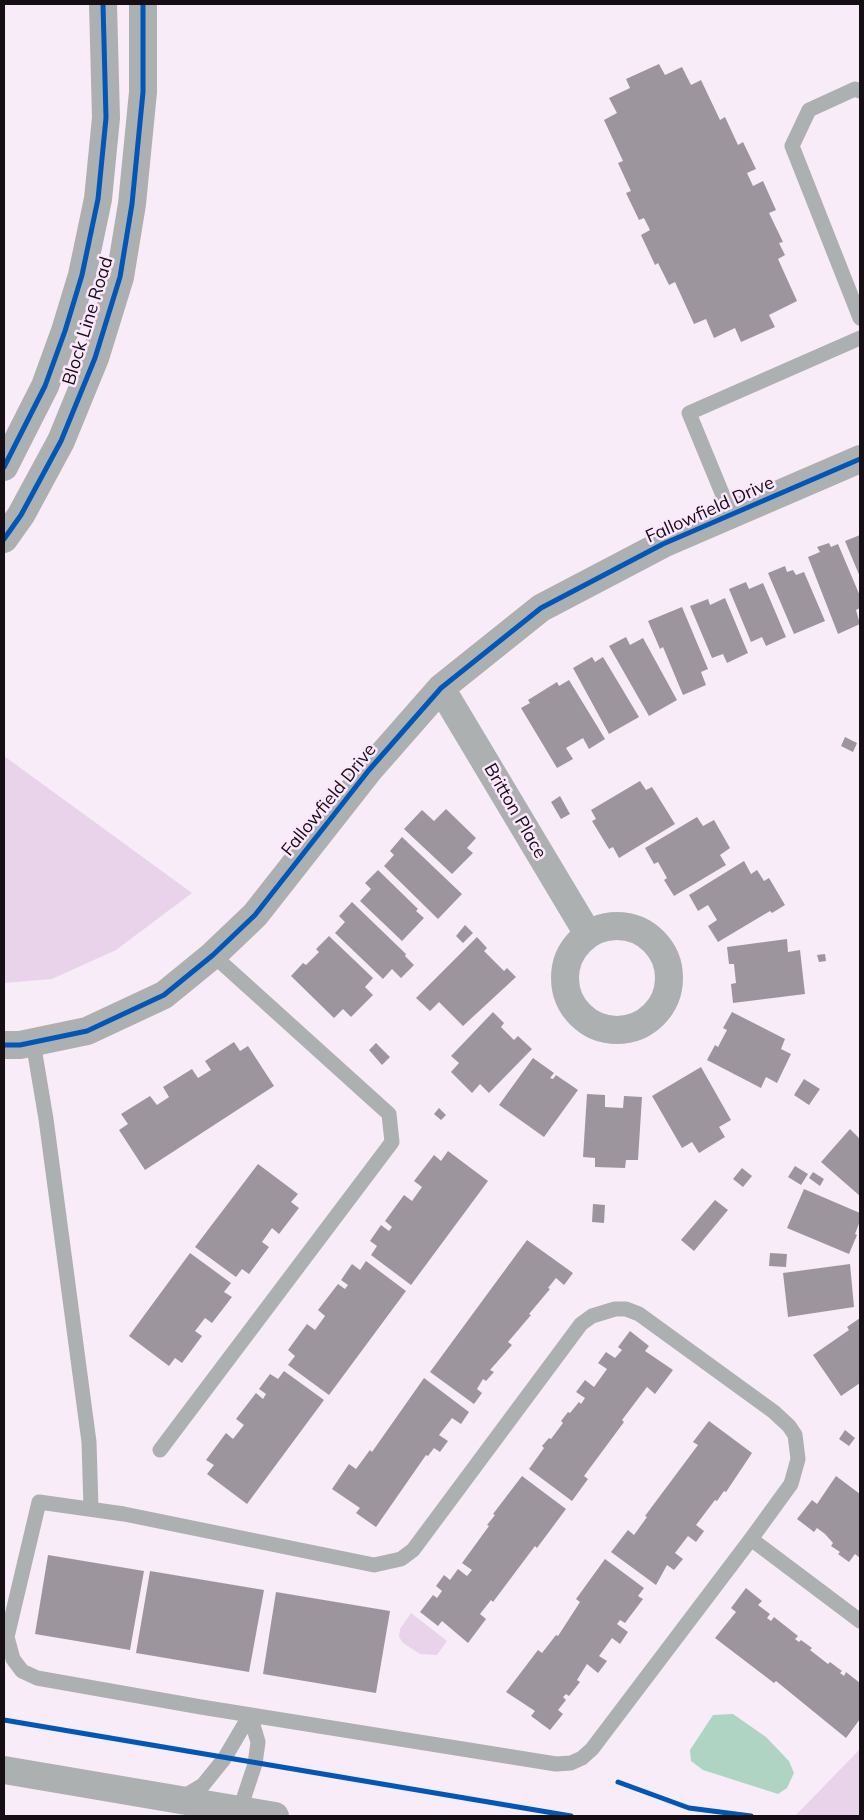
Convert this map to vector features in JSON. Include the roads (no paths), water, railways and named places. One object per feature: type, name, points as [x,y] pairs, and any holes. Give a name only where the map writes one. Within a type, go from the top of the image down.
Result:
[{"type":"street","name":"Block Line Road","points":[[4,467],[45,386],[65,331],[82,274],[98,199],[106,118],[103,4]]},
{"type":"street","name":"Block Line Road","points":[[4,540],[21,514],[61,442],[95,358],[120,277],[132,204],[144,92],[143,4]]},
{"type":"street","name":"Fallowfield Drive","points":[[4,1045],[33,1042],[87,1031],[164,995],[213,955],[255,915],[369,770],[441,688],[541,608],[663,544],[860,459]]},
{"type":"street","name":"Britton Place","points":[[441,688],[588,934]]},
{"type":"street","points":[[4,1770],[178,1800],[239,1813],[275,1816]]},
{"type":"lane","points":[[860,91],[855,89],[809,110],[792,146],[860,318]]},
{"type":"lane","points":[[731,515],[689,413],[860,338]]},
{"type":"lane","points":[[160,1450],[392,1142],[389,1114],[213,955]]},
{"type":"lane","points":[[33,1042],[46,1119],[89,1442],[91,1508]]},
{"type":"lane","points":[[626,1309],[639,1314],[774,1412],[789,1426],[794,1435],[798,1459],[796,1472],[790,1484],[752,1539],[592,1749],[571,1763],[556,1764],[250,1715],[37,1678],[22,1671],[13,1659],[7,1637],[39,1502],[91,1508],[374,1565],[401,1559],[413,1550],[581,1324],[603,1311],[626,1309]]},
{"type":"lane","points":[[752,1539],[860,1622]]},
{"type":"lane","points":[[178,1800],[203,1784],[224,1759],[250,1715]]},
{"type":"lane","points":[[239,1813],[255,1764],[258,1742],[250,1715]]}]
